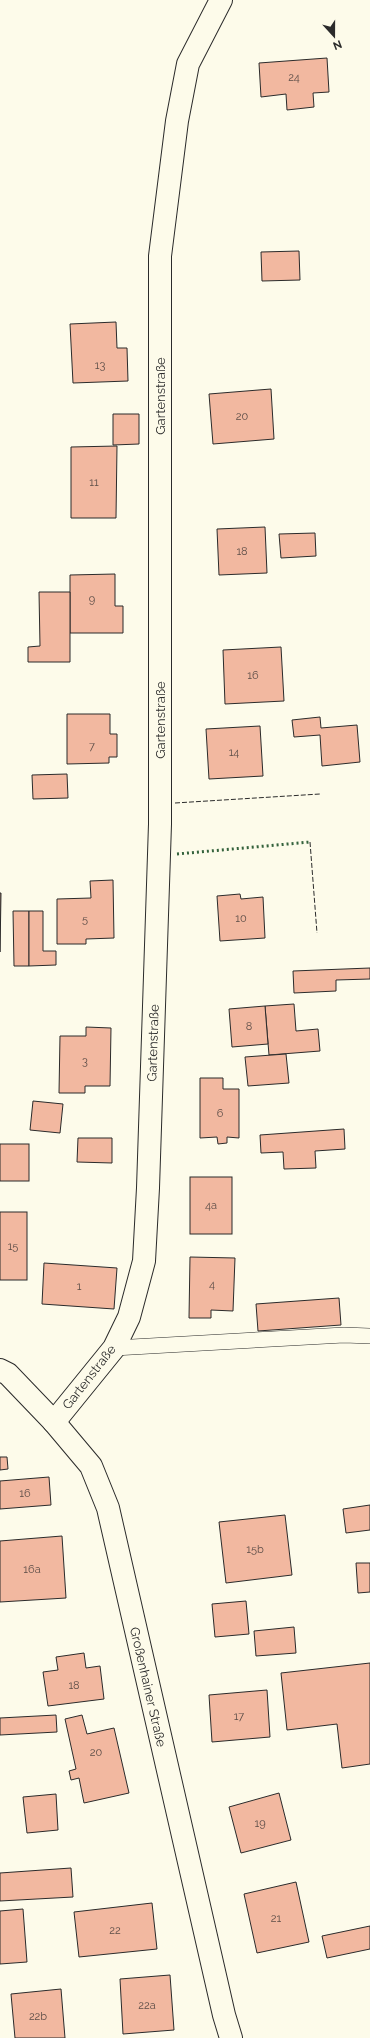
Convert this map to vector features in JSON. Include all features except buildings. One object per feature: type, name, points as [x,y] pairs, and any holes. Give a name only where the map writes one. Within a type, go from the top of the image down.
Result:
[{"type":"street","name":"Gartenstraße","points":[[54,1422],[114,1348],[129,1317],[144,1261],[148,1188],[160,824],[160,256],[177,121],[188,64],[220,0]]},
{"type":"street","name":"Großenhainer Straße","points":[[0,1370],[8,1374],[54,1422],[91,1466],[108,1508],[180,1826],[224,2015],[231,2038]]},
{"type":"lane","points":[[114,1348],[344,1335],[370,1336]]},
{"type":"hedge","points":[[177,854],[310,842]]},
{"type":"fence","points":[[175,803],[320,794]]},
{"type":"fence","points":[[310,842],[317,933]]}]
